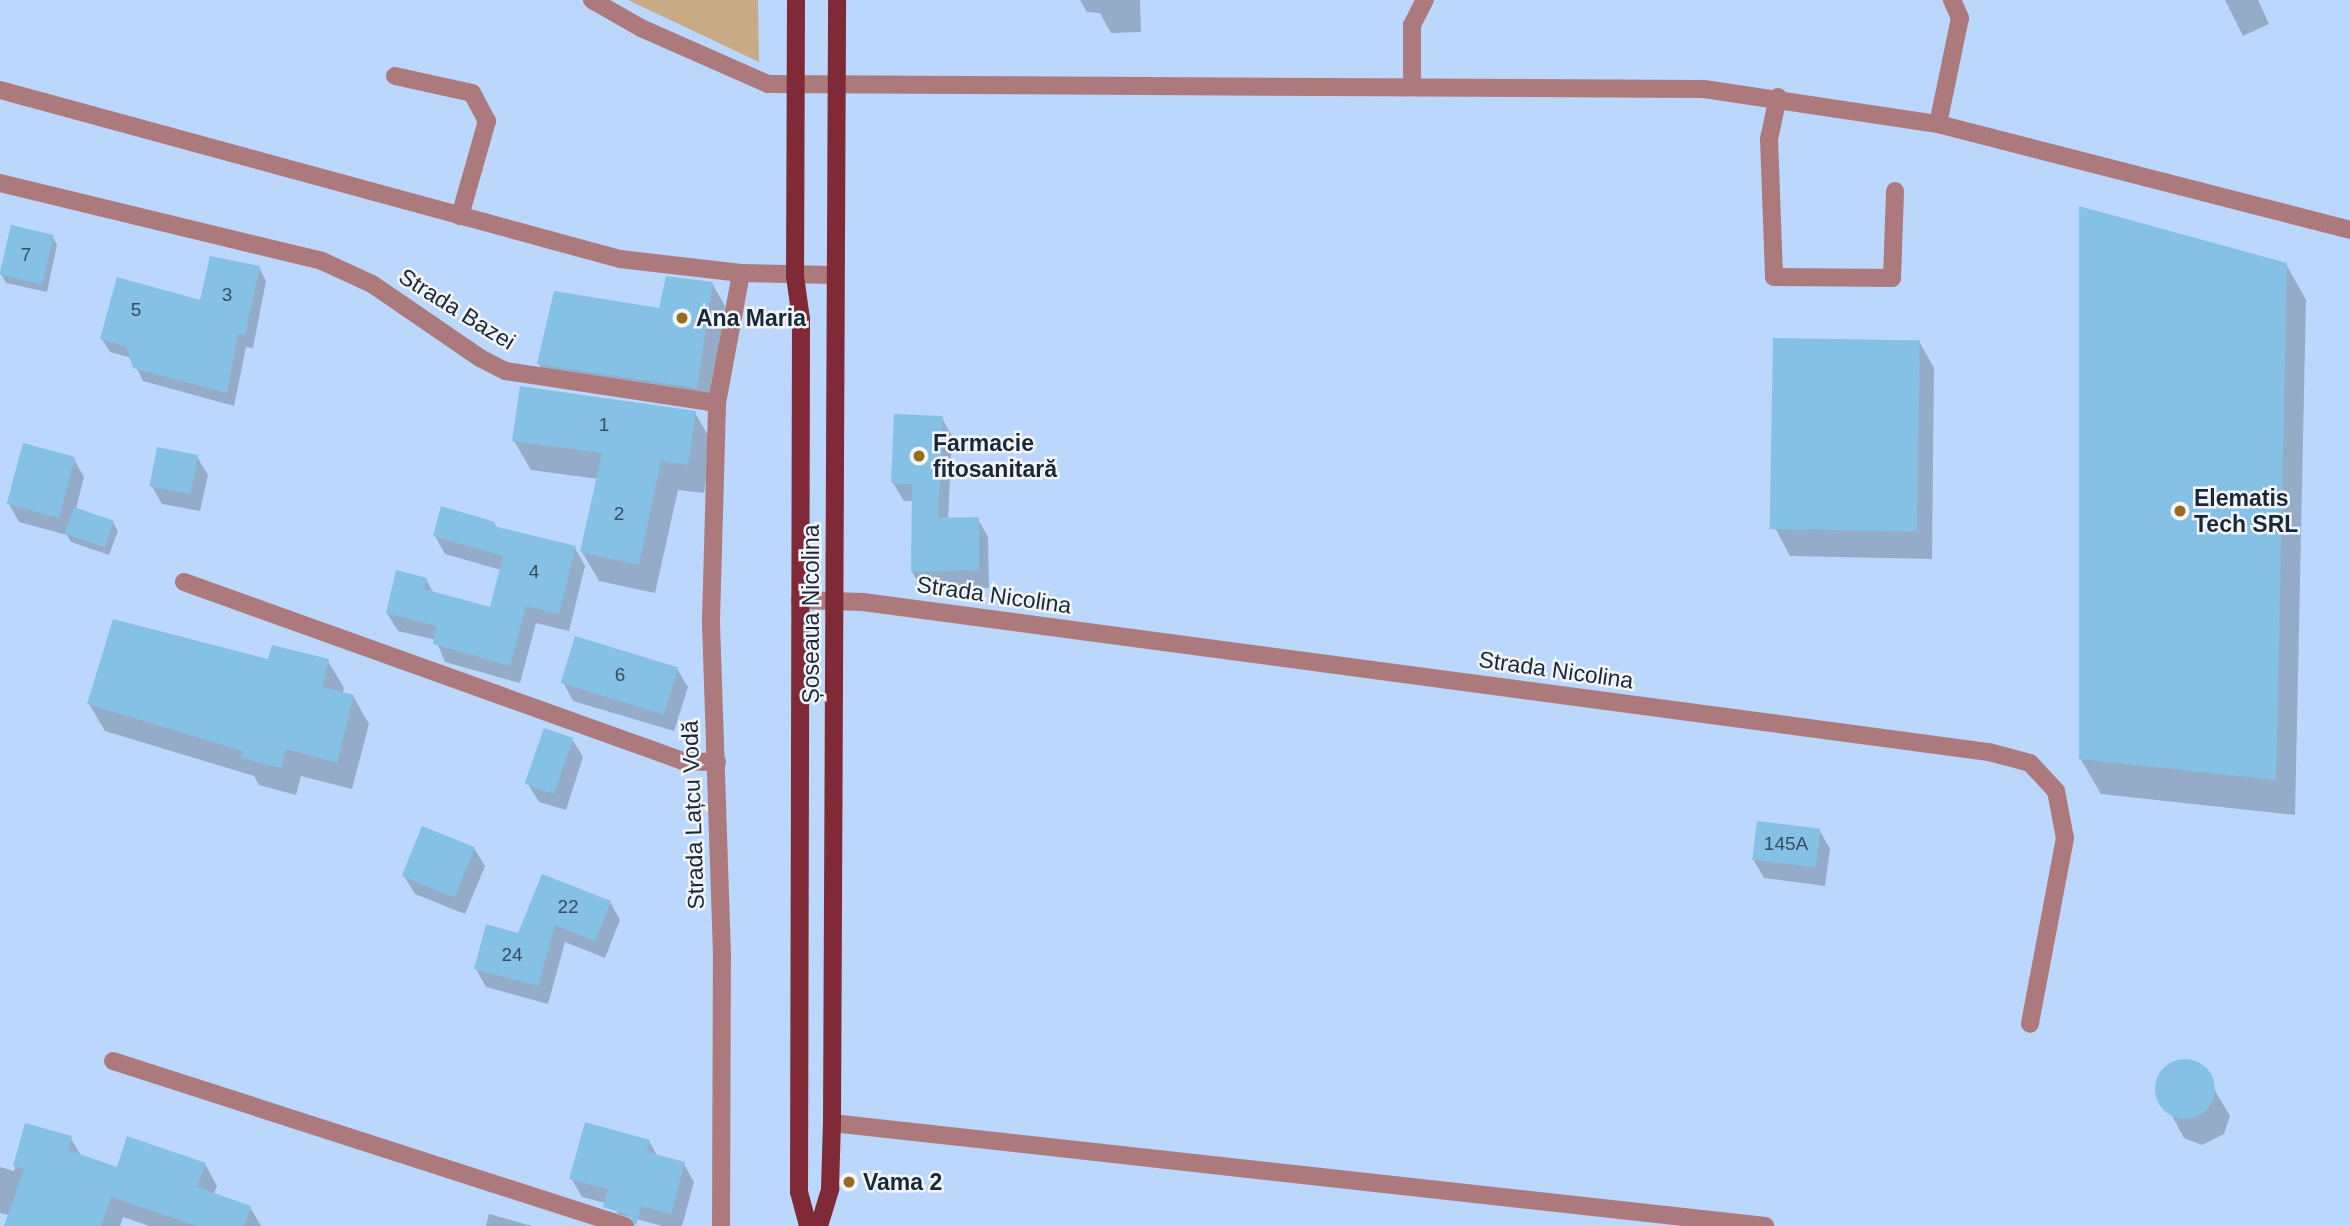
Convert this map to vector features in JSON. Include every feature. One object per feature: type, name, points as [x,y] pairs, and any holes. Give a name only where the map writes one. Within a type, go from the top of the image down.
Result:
[{"type":"main road","name":"Șoseaua Nicolina","points":[[796,0],[795,276],[802,319],[799,1192],[807,1226]]},
{"type":"main road","name":"Șoseaua Nicolina","points":[[819,1226],[830,1189],[832,1123],[837,0]]},
{"type":"street","points":[[592,0],[641,28],[768,84],[1412,85],[1704,89],[1778,97],[1938,124],[2350,230]]},
{"type":"street","points":[[1412,85],[1412,24],[1425,0]]},
{"type":"street","points":[[1938,124],[1959,18],[1952,0]]},
{"type":"street","points":[[395,76],[472,93],[487,121],[460,216]]},
{"type":"street","points":[[0,90],[620,259],[741,273],[835,275]]},
{"type":"street","points":[[1778,97],[1769,139],[1774,277],[1892,278],[1895,191]]},
{"type":"street","name":"Strada Bazei","points":[[0,183],[322,261],[372,284],[480,359],[506,370],[717,403]]},
{"type":"street","points":[[717,403],[741,273]]},
{"type":"street","name":"Strada Lațcu Vodă","points":[[717,403],[711,620],[717,762],[720,1226]]},
{"type":"street","points":[[184,582],[683,761],[717,762]]},
{"type":"street","name":"Strada Nicolina","points":[[800,600],[836,601],[1989,752],[2030,763],[2056,791],[2065,838],[2030,1024]]},
{"type":"street","points":[[113,1061],[625,1226]]},
{"type":"street","points":[[832,1123],[1765,1226]]},
{"type":"shaded area","points":[[628,0],[758,0],[759,62]]},
{"type":"building","name":"Elematis Tech SRL","points":[[2079,206],[2287,263],[2276,780],[2079,759]]},
{"type":"building","points":[[11,225],[54,235],[42,285],[0,275]]},
{"type":"building","points":[[210,256],[260,266],[245,335],[238,334],[227,393],[133,368],[126,346],[100,339],[117,277],[200,300]]},
{"type":"building","points":[[666,276],[713,282],[697,388],[537,364],[554,291],[659,308]]},
{"type":"building","points":[[1773,338],[1920,341],[1917,532],[1770,529]]},
{"type":"building","points":[[520,386],[696,411],[688,465],[661,461],[639,565],[580,552],[602,453],[512,441]]},
{"type":"building","points":[[894,414],[943,416],[938,518],[979,517],[979,570],[911,572],[912,484],[891,483]]},
{"type":"building","points":[[23,443],[75,457],[59,518],[7,504]]},
{"type":"building","points":[[157,447],[198,455],[191,494],[149,486]]},
{"type":"building","points":[[441,506],[495,522],[494,526],[576,546],[559,614],[526,606],[510,666],[433,644],[437,626],[386,613],[396,570],[427,578],[424,589],[490,607],[503,556],[433,536]]},
{"type":"building","points":[[74,507],[114,521],[105,547],[65,533]]},
{"type":"building","points":[[113,619],[268,659],[272,645],[329,659],[322,687],[354,695],[337,763],[286,749],[281,768],[241,758],[243,751],[87,704]]},
{"type":"building","points":[[575,636],[678,668],[664,714],[561,683]]},
{"type":"building","points":[[544,728],[573,738],[554,794],[525,784]]},
{"type":"building","points":[[1757,821],[1821,829],[1816,868],[1752,860]]},
{"type":"building","points":[[422,826],[475,847],[455,897],[402,876]]},
{"type":"building","points":[[542,874],[611,901],[595,941],[555,925],[538,986],[474,969],[486,924],[518,933]]},
{"type":"building","points":[[2185,1059],[2202,1064],[2210,1072],[2215,1089],[2210,1106],[2202,1114],[2185,1119],[2168,1114],[2160,1106],[2155,1089],[2160,1072],[2168,1064]]},
{"type":"building","points":[[585,1122],[650,1140],[647,1152],[685,1162],[671,1214],[641,1206],[636,1226],[629,1215],[603,1207],[608,1189],[569,1179]]},
{"type":"building","points":[[25,1123],[72,1136],[68,1150],[117,1167],[127,1136],[206,1163],[197,1187],[251,1206],[244,1226],[197,1226],[111,1197],[101,1226],[4,1226],[24,1169],[13,1166]]},
{"type":"place","name":"Ana Maria","points":[[682,318]]},
{"type":"place","name":"Farmacie fitosanitară","points":[[919,456]]},
{"type":"place","name":"Elematis Tech SRL","points":[[2180,511]]},
{"type":"place","name":"Vama 2","points":[[849,1182]]}]
